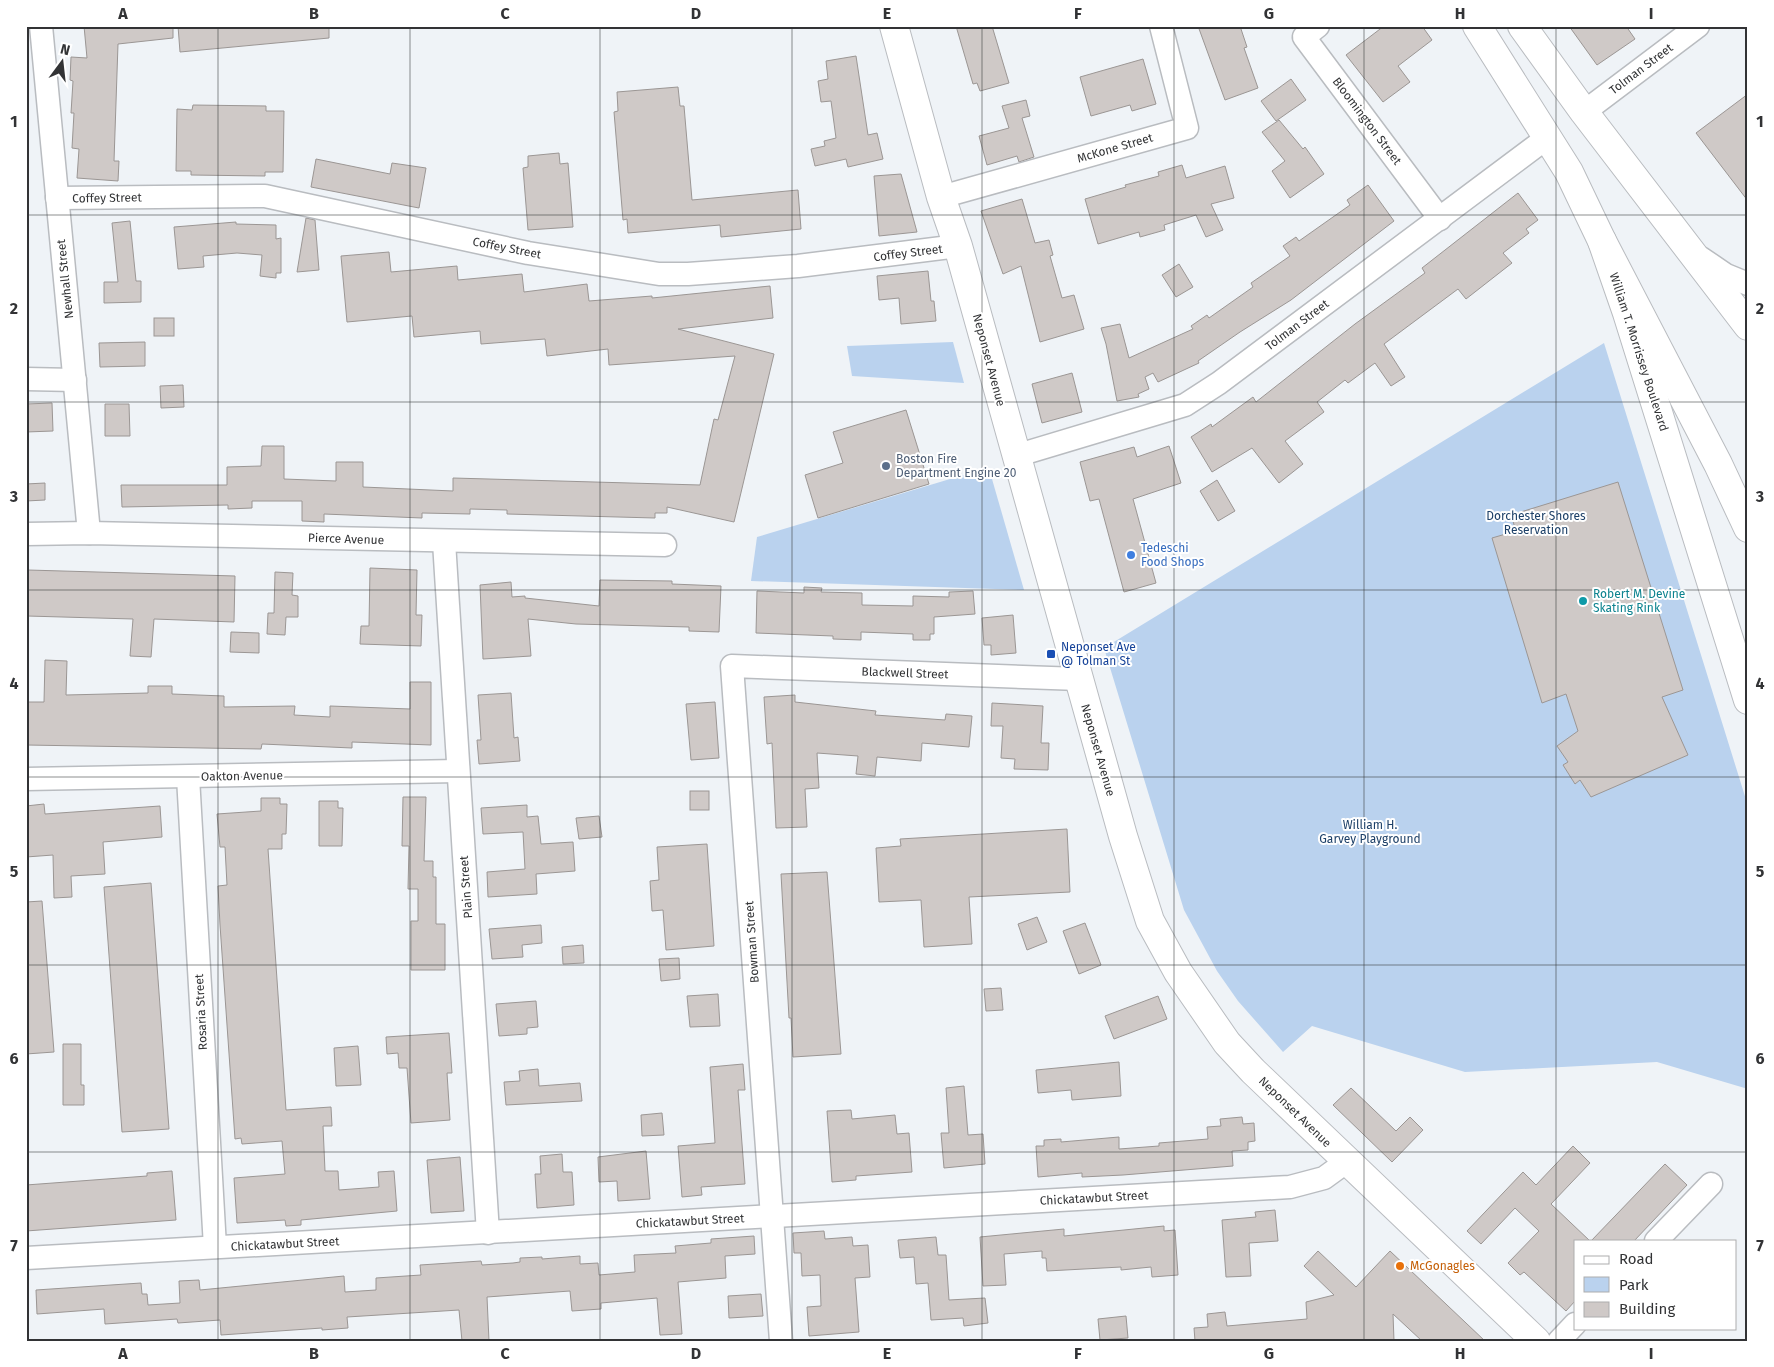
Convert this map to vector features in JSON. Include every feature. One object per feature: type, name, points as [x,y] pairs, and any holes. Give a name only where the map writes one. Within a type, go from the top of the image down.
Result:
[{"type":"main road","name":"Neponset Avenue","points":[[894,26],[941,197],[958,246],[1122,836],[1150,921],[1168,955],[1203,1010],[1227,1043],[1346,1162],[1536,1341]]},
{"type":"main road","name":"William T. Morrissey Boulevard","points":[[1477,26],[1569,172],[1602,242],[1627,313],[1748,700]]},
{"type":"main road","points":[[1522,26],[1584,112],[1748,326]]},
{"type":"main road","points":[[1602,242],[1713,456],[1748,528]]},
{"type":"street","name":"Newhall Street","points":[[41,26],[89,533]]},
{"type":"street","name":"McKone Street","points":[[941,197],[1187,128],[1161,26]]},
{"type":"street","name":"Bloomington Street","points":[[1318,26],[1304,37],[1440,219]]},
{"type":"street","name":"Tolman Street","points":[[1584,112],[1698,26]]},
{"type":"street","name":"Tolman Street","points":[[1016,456],[1185,405],[1219,383],[1440,219],[1548,136]]},
{"type":"street","name":"Coffey Street","points":[[57,198],[264,196],[528,253],[659,274],[688,274],[798,266],[958,246]]},
{"type":"street","points":[[1689,249],[1726,275],[1748,284]]},
{"type":"street","points":[[26,379],[75,380]]},
{"type":"street","name":"Pierce Avenue","points":[[26,534],[89,533],[444,542],[665,545]]},
{"type":"street","name":"Plain Street","points":[[444,542],[488,1232]]},
{"type":"street","name":"Blackwell Street","points":[[732,666],[1079,679]]},
{"type":"street","name":"Bowman Street","points":[[732,666],[781,1341]]},
{"type":"street","name":"Oakton Avenue","points":[[26,779],[458,771]]},
{"type":"street","name":"Rosaria Street","points":[[188,777],[215,1247]]},
{"type":"street","name":"Chickatawbut Street","points":[[26,1258],[1290,1187],[1324,1178],[1346,1162]]},
{"type":"street","points":[[1657,1240],[1711,1184]]},
{"type":"street","points":[[1559,1341],[1574,1325]]},
{"type":"green space","points":[[953,342],[964,383],[852,376],[847,346]]},
{"type":"green space","name":"William H. Garvey Playground","points":[[1604,343],[1748,806],[1748,1089],[1657,1062],[1465,1072],[1312,1026],[1283,1052],[1238,1001],[1217,971],[1184,910],[1104,648]]},
{"type":"green space","points":[[970,473],[992,479],[1024,590],[751,581],[757,537]]},
{"type":"building","points":[[84,26],[173,26],[173,38],[118,44],[114,161],[119,161],[118,181],[77,178],[79,149],[72,148],[74,113],[71,113],[73,81],[70,80],[71,57],[87,58]]},
{"type":"building","points":[[178,26],[329,26],[329,38],[180,52]]},
{"type":"building","points":[[956,26],[992,26],[1009,83],[980,91],[977,83],[973,84]]},
{"type":"building","points":[[1198,26],[1240,26],[1247,47],[1244,48],[1258,88],[1225,100]]},
{"type":"building","points":[[1384,26],[1422,26],[1432,40],[1398,66],[1410,82],[1383,102],[1346,55]]},
{"type":"building","points":[[1569,26],[1626,26],[1635,39],[1597,65]]},
{"type":"building","points":[[856,56],[868,135],[877,133],[883,159],[848,167],[846,159],[815,166],[811,149],[825,146],[824,141],[836,138],[831,101],[821,102],[818,81],[828,79],[826,61]]},
{"type":"building","points":[[1143,59],[1156,104],[1132,111],[1130,105],[1091,116],[1080,77]]},
{"type":"building","points":[[1291,79],[1306,100],[1276,121],[1261,101]]},
{"type":"building","points":[[678,87],[680,106],[684,106],[692,200],[798,190],[801,229],[721,237],[720,225],[628,233],[627,219],[623,220],[614,112],[618,111],[617,92]]},
{"type":"building","points":[[1748,94],[1748,201],[1696,133]]},
{"type":"building","points":[[1026,100],[1030,116],[1022,118],[1034,157],[1019,162],[1017,156],[987,165],[979,136],[1009,128],[1002,106]]},
{"type":"building","points":[[193,105],[266,106],[266,111],[284,111],[283,172],[265,172],[265,176],[191,175],[191,171],[176,171],[177,109],[192,110]]},
{"type":"building","points":[[1279,120],[1303,149],[1305,147],[1324,174],[1290,198],[1272,171],[1285,161],[1262,132]]},
{"type":"building","points":[[559,153],[560,164],[568,163],[573,227],[528,230],[523,168],[528,167],[528,156]]},
{"type":"building","points":[[316,159],[390,174],[392,163],[426,168],[419,208],[311,187]]},
{"type":"building","points":[[1182,165],[1186,178],[1225,166],[1234,198],[1211,204],[1223,230],[1206,237],[1196,215],[1164,225],[1165,230],[1140,237],[1139,232],[1098,244],[1085,199],[1159,176],[1158,172]]},
{"type":"building","points":[[901,174],[917,232],[879,236],[874,176]]},
{"type":"building","points":[[1368,185],[1394,221],[1291,300],[1240,332],[1198,361],[1199,363],[1158,382],[1153,373],[1145,377],[1149,389],[1138,394],[1139,397],[1117,401],[1101,328],[1120,324],[1129,358],[1193,329],[1191,326],[1207,315],[1209,318],[1253,287],[1251,283],[1290,256],[1283,246],[1296,237],[1299,241],[1350,205],[1347,200]]},
{"type":"building","points":[[1518,193],[1538,220],[1526,229],[1529,233],[1503,253],[1512,263],[1466,299],[1458,289],[1384,344],[1405,377],[1391,386],[1375,363],[1348,383],[1345,380],[1317,402],[1324,412],[1285,441],[1303,464],[1279,483],[1252,448],[1212,472],[1191,437],[1211,424],[1212,427],[1253,397],[1256,402],[1355,324],[1425,273],[1422,268]]},
{"type":"building","points":[[1022,199],[1035,243],[1049,240],[1053,255],[1050,256],[1062,298],[1074,295],[1084,329],[1040,342],[1021,266],[1003,274],[981,211]]},
{"type":"building","points":[[306,218],[315,220],[319,270],[297,272]]},
{"type":"building","points":[[130,221],[136,281],[141,281],[141,302],[104,303],[104,282],[118,282],[112,223]]},
{"type":"building","points":[[236,222],[236,224],[276,225],[276,239],[281,238],[281,273],[276,273],[276,278],[260,276],[262,255],[237,253],[203,256],[204,267],[178,269],[174,227]]},
{"type":"building","points":[[389,252],[391,272],[457,266],[458,280],[522,274],[524,292],[587,284],[589,301],[652,296],[652,298],[770,286],[773,318],[678,329],[774,354],[734,522],[667,507],[667,513],[655,513],[655,518],[507,514],[507,510],[470,509],[470,514],[422,513],[422,518],[324,514],[324,522],[302,521],[302,501],[252,501],[252,508],[228,509],[228,505],[122,507],[121,485],[227,485],[227,467],[261,466],[262,446],[284,446],[284,479],[336,481],[336,462],[363,462],[363,487],[453,491],[453,478],[700,485],[714,419],[718,420],[735,356],[609,365],[608,349],[547,356],[545,339],[481,344],[480,331],[414,337],[412,316],[347,322],[341,256]]},
{"type":"building","points":[[1179,264],[1193,287],[1176,297],[1162,275]]},
{"type":"building","points":[[928,271],[931,301],[934,301],[936,321],[901,324],[899,298],[879,300],[877,276]]},
{"type":"building","points":[[154,318],[174,318],[174,336],[154,336]]},
{"type":"building","points":[[145,342],[145,366],[100,367],[99,343]]},
{"type":"building","points":[[1072,373],[1082,412],[1042,423],[1032,384]]},
{"type":"building","points":[[183,385],[184,407],[161,408],[160,386]]},
{"type":"building","points":[[52,403],[53,431],[26,432],[26,404]]},
{"type":"building","points":[[105,404],[129,404],[130,436],[105,436]]},
{"type":"building","name":"Boston Fire Department Engine 20","points":[[906,410],[929,484],[818,518],[805,475],[843,463],[833,432]]},
{"type":"building","points":[[1169,446],[1181,483],[1133,499],[1156,583],[1124,592],[1099,499],[1090,501],[1080,462],[1134,447],[1137,457]]},
{"type":"building","points":[[1217,480],[1235,511],[1218,521],[1200,491]]},
{"type":"building","name":"Robert M. Devine Skating Rink","points":[[1618,482],[1683,690],[1662,697],[1688,755],[1591,797],[1580,780],[1575,784],[1563,765],[1568,762],[1557,746],[1578,731],[1566,694],[1542,703],[1492,538],[1516,531],[1511,515]]},
{"type":"building","points":[[45,483],[45,500],[26,501],[26,484]]},
{"type":"building","points":[[370,568],[417,570],[416,615],[422,615],[421,646],[360,644],[361,626],[369,626]]},
{"type":"building","points":[[28,570],[235,576],[234,622],[154,619],[151,657],[130,656],[133,619],[27,616]]},
{"type":"building","points":[[275,572],[293,573],[292,595],[298,596],[298,617],[286,617],[285,635],[267,634],[268,613],[274,613]]},
{"type":"building","points":[[600,580],[672,581],[672,584],[721,586],[719,632],[689,631],[689,627],[576,624],[528,619],[531,656],[483,659],[480,585],[511,582],[512,597],[525,596],[525,598],[599,606]]},
{"type":"building","points":[[804,587],[822,588],[821,592],[862,593],[862,605],[913,606],[913,596],[949,597],[949,592],[973,591],[975,614],[934,617],[934,634],[930,634],[930,640],[913,640],[913,634],[861,632],[861,640],[833,639],[833,636],[756,633],[757,591],[804,593]]},
{"type":"building","points":[[1013,615],[1016,653],[991,655],[991,645],[984,645],[982,618]]},
{"type":"building","points":[[231,632],[259,633],[259,653],[230,652]]},
{"type":"building","points":[[45,660],[67,661],[66,695],[148,693],[148,686],[172,686],[172,694],[224,696],[224,707],[295,706],[294,715],[330,717],[330,706],[410,709],[410,682],[431,682],[431,745],[352,742],[352,748],[262,744],[261,749],[26,745],[26,702],[44,702]]},
{"type":"building","points":[[511,693],[514,738],[518,737],[520,761],[479,764],[477,740],[481,740],[478,695]]},
{"type":"building","points":[[795,695],[795,702],[876,711],[875,715],[945,720],[946,714],[972,716],[969,747],[922,743],[921,761],[877,757],[875,776],[856,774],[858,756],[817,753],[819,788],[805,789],[807,827],[776,828],[772,743],[767,744],[764,697]]},
{"type":"building","points":[[715,702],[719,758],[691,760],[686,704]]},
{"type":"building","points":[[992,703],[1043,706],[1041,743],[1049,743],[1048,770],[1014,769],[1015,759],[1001,758],[1003,726],[991,726]]},
{"type":"building","points":[[690,791],[709,791],[709,810],[690,810]]},
{"type":"building","points":[[403,797],[426,797],[424,861],[433,861],[433,877],[436,877],[436,924],[445,924],[445,970],[411,970],[411,921],[418,921],[418,889],[408,889],[409,846],[402,846]]},
{"type":"building","points":[[261,798],[280,798],[280,804],[287,804],[286,834],[282,834],[282,849],[268,849],[286,1110],[331,1107],[332,1126],[323,1126],[325,1171],[338,1171],[339,1190],[379,1187],[378,1172],[394,1171],[397,1211],[301,1220],[301,1225],[286,1226],[285,1220],[237,1223],[234,1178],[285,1174],[282,1141],[242,1144],[241,1138],[235,1139],[220,925],[218,886],[227,885],[225,847],[220,847],[217,814],[261,811]]},
{"type":"building","points":[[319,801],[338,801],[338,808],[343,808],[342,846],[319,846]]},
{"type":"building","points":[[44,804],[45,814],[160,806],[162,837],[103,842],[105,874],[71,876],[72,897],[54,898],[53,855],[26,857],[26,806]]},
{"type":"building","points":[[527,805],[527,817],[538,816],[541,844],[573,842],[575,871],[536,874],[537,894],[488,897],[487,872],[525,869],[523,832],[483,834],[481,808]]},
{"type":"building","points":[[599,816],[602,837],[579,839],[576,818]]},
{"type":"building","points":[[1067,829],[1070,892],[969,897],[972,944],[924,947],[921,900],[879,902],[876,848],[901,846],[900,839]]},
{"type":"building","points":[[707,844],[714,946],[666,950],[663,910],[652,911],[650,881],[659,880],[657,847]]},
{"type":"building","points":[[827,872],[841,1054],[793,1057],[781,874]]},
{"type":"building","points":[[151,883],[169,1129],[122,1132],[104,887]]},
{"type":"building","points":[[42,901],[54,1052],[26,1054],[26,902]]},
{"type":"building","points":[[1037,917],[1047,942],[1027,950],[1018,924]]},
{"type":"building","points":[[1085,923],[1101,965],[1079,974],[1063,931]]},
{"type":"building","points":[[541,925],[542,943],[522,945],[523,957],[492,959],[489,929]]},
{"type":"building","points":[[583,945],[584,963],[563,964],[562,947]]},
{"type":"building","points":[[679,958],[680,979],[661,981],[659,959]]},
{"type":"building","points":[[1001,988],[1003,1010],[986,1011],[984,989]]},
{"type":"building","points":[[718,994],[720,1026],[690,1027],[687,996]]},
{"type":"building","points":[[1158,996],[1167,1019],[1114,1039],[1105,1016]]},
{"type":"building","points":[[536,1001],[538,1027],[527,1028],[527,1034],[499,1036],[496,1004]]},
{"type":"building","points":[[449,1033],[452,1073],[447,1073],[450,1120],[411,1123],[407,1068],[399,1068],[398,1053],[387,1054],[386,1037]]},
{"type":"building","points":[[63,1044],[81,1044],[81,1085],[84,1085],[84,1105],[63,1105]]},
{"type":"building","points":[[358,1046],[361,1085],[336,1086],[334,1048]]},
{"type":"building","points":[[1119,1062],[1121,1096],[1072,1100],[1071,1090],[1038,1093],[1036,1070]]},
{"type":"building","points":[[743,1064],[745,1090],[738,1090],[745,1184],[701,1187],[702,1195],[682,1197],[678,1146],[715,1143],[710,1067]]},
{"type":"building","points":[[538,1069],[539,1086],[580,1083],[582,1101],[506,1105],[504,1082],[520,1081],[519,1071]]},
{"type":"building","points":[[964,1086],[968,1135],[983,1134],[985,1164],[944,1168],[941,1133],[949,1133],[946,1088]]},
{"type":"building","points":[[1351,1088],[1396,1131],[1410,1117],[1423,1130],[1392,1162],[1333,1105]]},
{"type":"building","points":[[851,1110],[852,1119],[895,1115],[897,1134],[909,1133],[912,1172],[856,1176],[856,1180],[832,1182],[827,1111]]},
{"type":"building","points":[[662,1113],[664,1135],[642,1136],[641,1115]]},
{"type":"building","points":[[1242,1117],[1243,1124],[1254,1123],[1255,1141],[1248,1142],[1248,1150],[1232,1151],[1233,1166],[1123,1175],[1082,1177],[1082,1173],[1038,1177],[1036,1146],[1044,1146],[1044,1140],[1061,1139],[1061,1142],[1119,1137],[1119,1149],[1159,1146],[1159,1143],[1208,1139],[1207,1127],[1221,1126],[1220,1119]]},
{"type":"building","points":[[1573,1146],[1590,1163],[1551,1204],[1589,1240],[1574,1240],[1574,1302],[1566,1311],[1524,1272],[1520,1275],[1508,1263],[1539,1231],[1515,1208],[1481,1244],[1467,1231],[1523,1172],[1536,1185]]},
{"type":"building","points":[[646,1151],[650,1199],[618,1201],[617,1181],[599,1182],[598,1157]]},
{"type":"building","points":[[562,1154],[563,1172],[572,1172],[574,1205],[537,1208],[535,1174],[541,1174],[540,1156]]},
{"type":"building","points":[[460,1157],[464,1211],[431,1213],[427,1160]]},
{"type":"building","points":[[1665,1164],[1687,1185],[1635,1240],[1592,1240]]},
{"type":"building","points":[[172,1171],[176,1220],[26,1231],[26,1185],[147,1176],[147,1173]]},
{"type":"building","points":[[1275,1210],[1278,1241],[1249,1243],[1251,1276],[1226,1277],[1222,1220],[1256,1217],[1255,1212]]},
{"type":"building","points":[[1164,1226],[1164,1231],[1175,1230],[1178,1275],[1152,1277],[1151,1267],[1121,1270],[1121,1267],[1047,1271],[1046,1258],[1042,1258],[1042,1251],[1004,1254],[1006,1285],[983,1286],[980,1237],[1064,1229],[1064,1236]]},
{"type":"building","points":[[824,1231],[825,1239],[852,1237],[853,1246],[868,1245],[870,1277],[855,1278],[859,1332],[809,1336],[807,1307],[821,1306],[820,1275],[802,1276],[801,1253],[794,1253],[793,1233]]},
{"type":"building","points":[[754,1236],[755,1254],[725,1256],[726,1278],[678,1282],[682,1334],[660,1335],[657,1298],[601,1303],[601,1309],[572,1311],[570,1291],[487,1297],[489,1341],[462,1341],[459,1310],[347,1317],[348,1328],[221,1335],[220,1320],[178,1323],[177,1319],[105,1324],[104,1309],[37,1314],[36,1290],[141,1283],[142,1294],[147,1294],[148,1305],[180,1303],[179,1281],[199,1280],[200,1290],[344,1276],[345,1292],[376,1290],[376,1278],[421,1275],[420,1265],[481,1261],[482,1265],[513,1263],[520,1262],[520,1258],[542,1257],[542,1259],[580,1256],[580,1264],[598,1263],[599,1275],[635,1272],[634,1255],[676,1253],[675,1246],[711,1243],[711,1239]]},
{"type":"building","points":[[936,1237],[938,1255],[946,1255],[949,1300],[985,1298],[988,1323],[964,1326],[963,1318],[931,1320],[928,1283],[916,1284],[914,1257],[900,1258],[898,1240]]},
{"type":"building","points":[[1318,1251],[1356,1287],[1390,1251],[1485,1341],[1422,1341],[1393,1314],[1394,1341],[1195,1341],[1194,1328],[1208,1327],[1207,1314],[1225,1312],[1227,1326],[1307,1319],[1306,1302],[1334,1295],[1304,1266]]},
{"type":"building","points":[[761,1294],[763,1316],[729,1318],[728,1296]]},
{"type":"building","points":[[1126,1316],[1128,1338],[1100,1340],[1098,1319]]},
{"type":"place","name":"Boston Fire Department Engine 20","points":[[886,466]]},
{"type":"place","name":"Tedeschi Food Shops","points":[[1131,555]]},
{"type":"place","name":"Robert M. Devine Skating Rink","points":[[1583,601]]},
{"type":"place","name":"Neponset Ave @ Tolman St","points":[[1051,654]]},
{"type":"place","name":"McGonagles","points":[[1400,1266]]},
{"type":"park label","name":"Dorchester Shores Reservation","points":[[1536,523]]}]
